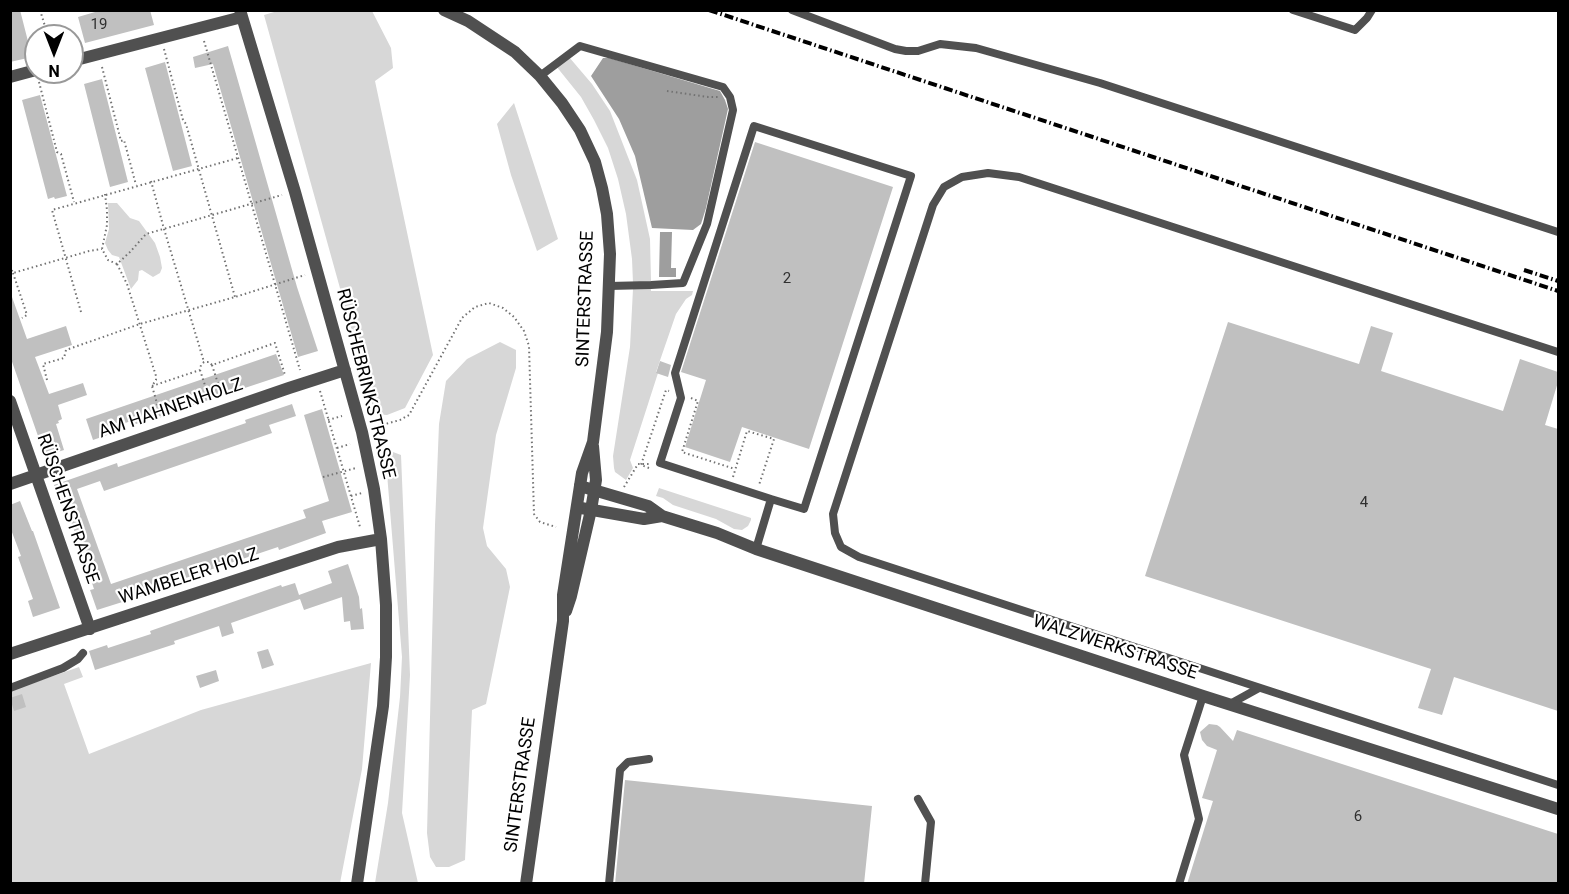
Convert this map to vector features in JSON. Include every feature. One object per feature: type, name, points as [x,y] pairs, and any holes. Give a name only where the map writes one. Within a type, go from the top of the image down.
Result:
[{"type":"street","name":"SINTERSTRASSE","points":[[444,10],[468,21],[515,52],[540,76],[562,103],[580,130],[595,162],[607,214],[610,254],[607,332],[592,442],[583,469],[562,595],[563,621],[526,884]]},
{"type":"street","points":[[84,58],[241,14]]},
{"type":"street","name":"RÜSCHEBRINKSTRASSE","points":[[241,14],[295,192],[362,432],[369,461],[381,539],[386,605],[383,706],[357,884]]},
{"type":"street","name":"AM HAHNENHOLZ","points":[[10,484],[345,370]]},
{"type":"street","name":"RÜSCHENSTRASSE","points":[[10,401],[90,629]]},
{"type":"street","name":"SINTERSTRASSE","points":[[563,621],[571,597],[591,510],[595,464],[592,442]]},
{"type":"street","name":"WALZWERKSTRASSE","points":[[580,486],[648,506],[662,516],[717,532],[756,549],[1203,696],[1558,809]]},
{"type":"street","name":"WALZWERKSTRASSE","points":[[577,507],[644,519],[662,516]]},
{"type":"street","name":"WAMBELER HOLZ","points":[[10,654],[338,547],[381,539]]},
{"type":"lane","points":[[792,10],[895,49],[918,51],[940,44],[976,48],[1079,76],[1558,232]]},
{"type":"lane","points":[[1293,10],[1355,30],[1372,10]]},
{"type":"lane","points":[[540,76],[580,46],[723,87],[730,97],[733,110],[707,224],[683,283],[609,286]]},
{"type":"lane","points":[[754,126],[911,176],[804,509],[660,463],[681,398],[680,395],[675,373],[754,126]]},
{"type":"lane","points":[[1558,352],[1019,177],[988,173],[962,177],[944,187],[933,205],[833,514],[835,533],[841,547],[859,557],[1558,785]]},
{"type":"lane","points":[[756,549],[771,499]]},
{"type":"lane","points":[[10,688],[63,668],[83,653]]},
{"type":"lane","points":[[1230,704],[1259,688]]},
{"type":"lane","points":[[1179,884],[1199,819],[1184,755],[1203,696]]},
{"type":"lane","points":[[609,884],[620,770],[628,762],[649,759]]},
{"type":"lane","points":[[918,799],[931,822],[925,884]]},
{"type":"path","points":[[203,39],[302,375]]},
{"type":"path","points":[[164,49],[235,297]]},
{"type":"path","points":[[102,66],[121,141],[124,140],[136,185]]},
{"type":"path","points":[[40,84],[57,152],[61,154],[74,202]]},
{"type":"path","points":[[667,91],[708,97],[730,97]]},
{"type":"path","points":[[81,312],[52,210],[238,158]]},
{"type":"path","points":[[151,181],[204,362]]},
{"type":"path","points":[[105,194],[107,225],[102,249],[108,260],[117,264],[127,284],[156,376],[152,386]]},
{"type":"path","points":[[117,264],[146,234],[285,194]]},
{"type":"path","points":[[13,273],[102,249]]},
{"type":"path","points":[[10,266],[27,315],[22,318]]},
{"type":"path","points":[[47,380],[43,364],[64,358],[66,350],[140,324],[308,274]]},
{"type":"path","points":[[378,426],[409,415],[462,318],[475,307],[489,303],[503,308],[514,316],[524,330],[529,346],[534,514],[540,522],[556,527]]},
{"type":"path","points":[[212,365],[275,343],[286,381]]},
{"type":"path","points":[[204,362],[212,365],[223,402]]},
{"type":"path","points":[[204,362],[200,370],[211,406]]},
{"type":"path","points":[[152,386],[200,370]]},
{"type":"path","points":[[152,386],[163,423]]},
{"type":"path","points":[[318,386],[360,527]]},
{"type":"path","points":[[652,469],[641,465],[666,390],[698,401],[682,452],[735,469]]},
{"type":"path","points":[[328,420],[342,416]]},
{"type":"path","points":[[730,486],[747,431],[774,439],[756,494]]},
{"type":"path","points":[[337,448],[350,444]]},
{"type":"path","points":[[624,486],[638,464]]},
{"type":"path","points":[[323,477],[356,468]]},
{"type":"path","points":[[351,496],[362,493]]},
{"type":"shaded area","points":[[281,10],[372,11],[391,48],[393,68],[375,81],[433,355],[405,408],[387,415],[375,414],[264,15]]},
{"type":"shaded area","points":[[569,57],[592,84],[610,111],[637,180],[650,239],[651,282],[633,283],[626,214],[608,148],[581,97],[556,66]]},
{"type":"shaded area","points":[[603,58],[720,91],[725,100],[728,109],[706,208],[701,224],[693,230],[652,228],[635,156],[619,119],[591,76]]},
{"type":"shaded area","points":[[514,103],[558,239],[537,251],[511,175],[497,124]]},
{"type":"shaded area","points":[[108,203],[117,203],[130,218],[139,221],[155,243],[160,257],[162,268],[160,273],[153,277],[142,270],[139,271],[138,280],[131,289],[119,257],[112,255],[105,243],[109,229]]},
{"type":"shaded area","points":[[660,232],[672,232],[671,268],[676,268],[676,277],[659,277]]},
{"type":"shaded area","points":[[633,289],[693,291],[676,314],[630,460],[633,468],[626,480],[615,472],[613,456],[630,347]]},
{"type":"shaded area","points":[[500,342],[516,350],[516,368],[496,435],[483,528],[487,546],[506,569],[510,587],[486,704],[472,710],[465,860],[449,867],[436,867],[430,857],[427,833],[439,424],[446,381],[467,359]]},
{"type":"shaded area","points":[[385,449],[401,455],[410,675],[402,813],[418,883],[375,883],[388,803],[400,697],[402,657]]},
{"type":"shaded area","points":[[659,488],[751,518],[751,520],[742,530],[734,529],[716,519],[673,505],[656,496]]},
{"type":"shaded area","points":[[371,663],[362,769],[340,883],[11,883],[10,691],[79,667],[83,677],[64,684],[89,754],[201,710]]},
{"type":"building","points":[[10,10],[20,10],[24,26],[24,59],[10,62]]},
{"type":"building","points":[[102,10],[150,10],[154,25],[85,43],[84,24],[80,24],[78,17]]},
{"type":"building","points":[[228,46],[297,287],[318,351],[298,357],[213,64],[195,68],[193,57]]},
{"type":"building","points":[[165,62],[192,166],[173,171],[145,68]]},
{"type":"building","points":[[102,79],[128,182],[110,187],[84,84]]},
{"type":"building","points":[[40,95],[67,196],[55,199],[54,197],[48,199],[22,100]]},
{"type":"building","points":[[755,142],[893,187],[809,449],[742,427],[730,462],[685,447],[706,380],[681,372]]},
{"type":"building","points":[[10,297],[12,297],[27,339],[66,326],[72,345],[35,357],[49,394],[83,383],[87,395],[58,405],[62,419],[56,424],[64,450],[45,456],[10,356]]},
{"type":"building","points":[[1228,322],[1359,364],[1371,326],[1393,333],[1381,371],[1503,411],[1520,359],[1558,372],[1558,382],[1545,425],[1558,429],[1558,711],[1454,677],[1442,715],[1418,708],[1431,669],[1145,576]]},
{"type":"building","points":[[276,354],[284,375],[133,425],[131,421],[111,428],[113,433],[93,440],[86,419]]},
{"type":"building","points":[[660,361],[671,365],[668,377],[656,373]]},
{"type":"building","points":[[292,404],[296,416],[269,425],[272,433],[104,491],[100,481],[77,489],[111,584],[306,518],[303,510],[329,501],[304,415],[322,409],[352,512],[322,521],[326,533],[150,590],[151,593],[97,610],[90,590],[94,589],[65,504],[62,506],[54,485],[117,463],[118,467],[246,423],[245,420]]},
{"type":"building","points":[[20,501],[60,608],[33,617],[28,601],[33,599],[10,527],[10,505]]},
{"type":"building","points":[[348,564],[359,597],[360,609],[362,608],[364,629],[351,630],[350,621],[344,622],[342,597],[304,610],[300,599],[231,623],[234,633],[222,637],[219,626],[174,641],[175,644],[95,670],[89,651],[107,645],[108,648],[151,634],[150,631],[281,585],[282,587],[295,583],[299,595],[332,583],[328,571]]},
{"type":"building","points":[[268,649],[274,665],[262,669],[257,652]]},
{"type":"building","points":[[216,670],[219,681],[200,688],[196,676]]},
{"type":"building","points":[[22,694],[26,707],[14,711],[10,698]]},
{"type":"building","points":[[1209,724],[1220,727],[1233,741],[1237,730],[1558,834],[1558,884],[1187,884],[1213,801],[1202,798],[1217,750],[1207,746],[1202,740],[1200,732]]},
{"type":"building","points":[[625,780],[872,806],[864,884],[615,884]]},
{"type":"railway","points":[[709,10],[1558,291]]},
{"type":"railway","points":[[1524,270],[1558,281]]}]
